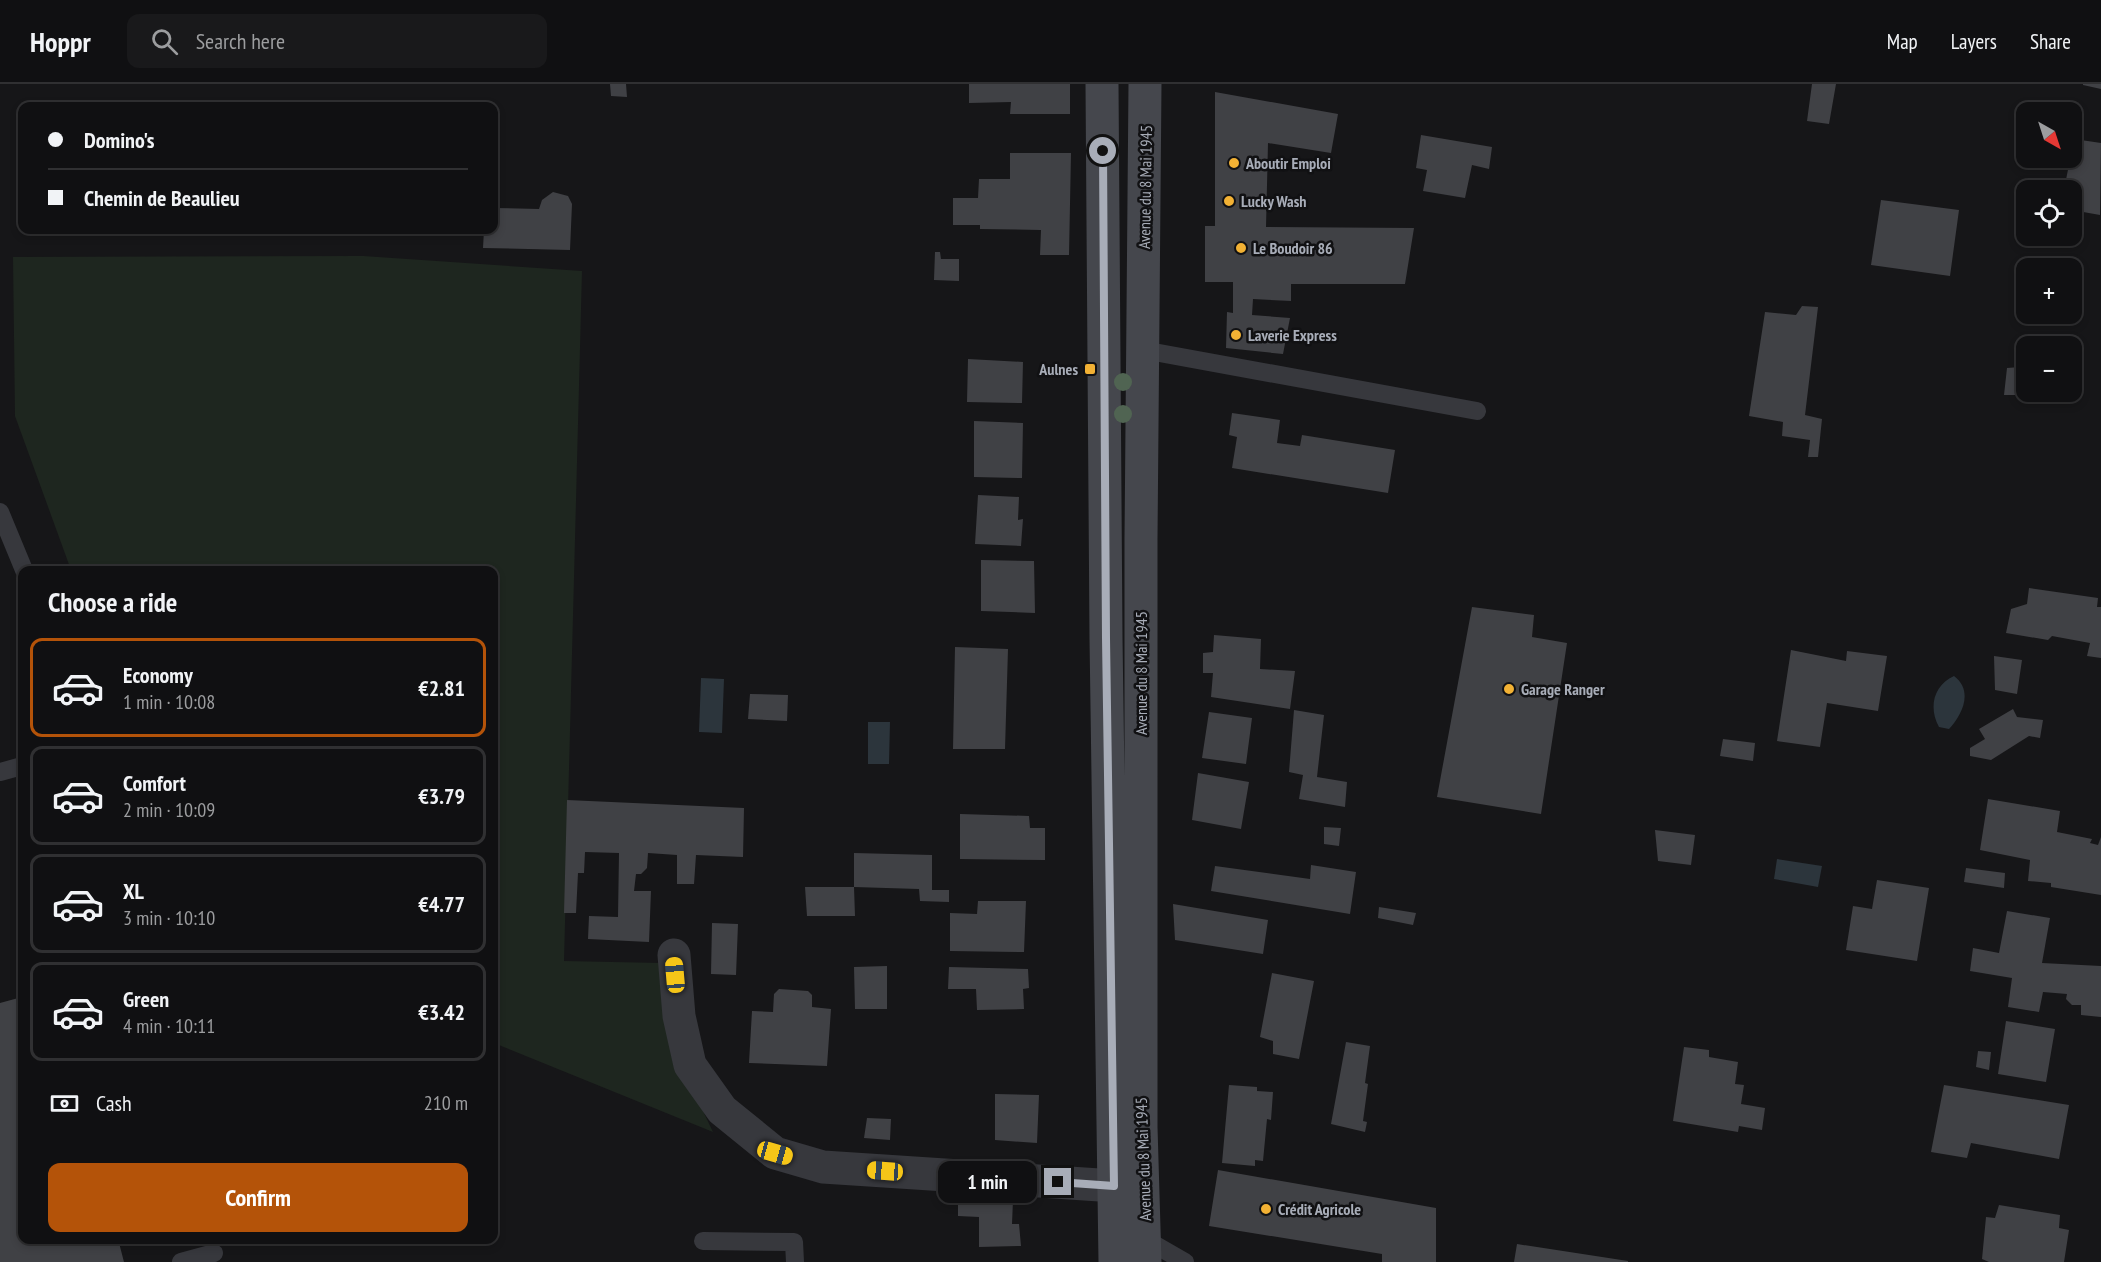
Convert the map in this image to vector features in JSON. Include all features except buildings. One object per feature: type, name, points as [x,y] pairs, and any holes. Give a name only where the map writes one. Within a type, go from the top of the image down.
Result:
[{"type":"main road","name":"Avenue du 8 Mai 1945","points":[[1102,84],[1106,626],[1115,1262]]},
{"type":"main road","name":"Avenue du 8 Mai 1945","points":[[1145,84],[1141,1089],[1145,1250]]},
{"type":"street","points":[[674,955],[679,1016],[690,1065],[722,1110],[775,1153],[823,1167],[1114,1186]]},
{"type":"lane","points":[[1143,350],[1477,411]]},
{"type":"lane","points":[[0,512],[22,566]]},
{"type":"lane","points":[[0,772],[18,767]]},
{"type":"lane","points":[[703,1241],[794,1242],[795,1262]]},
{"type":"lane","points":[[1145,1250],[1167,1254],[1185,1262]]},
{"type":"lane","points":[[181,1262],[214,1251]]},
{"type":"shaded area","points":[[363,256],[582,271],[564,961],[661,963],[669,1040],[713,1132],[498,1045],[498,566],[70,566],[15,416],[13,257]]},
{"type":"shaded area","points":[[1954,676],[1960,682],[1965,696],[1962,710],[1949,729],[1939,727],[1934,704],[1942,685]]},
{"type":"shaded area","points":[[701,678],[724,679],[722,733],[699,732]]},
{"type":"shaded area","points":[[868,722],[890,722],[889,764],[868,764]]},
{"type":"shaded area","points":[[1777,859],[1822,866],[1818,887],[1774,879]]},
{"type":"place","name":"Aboutir Emploi","points":[[1234,163]]},
{"type":"place","name":"Lucky Wash","points":[[1229,201]]},
{"type":"place","name":"Le Boudoir 86","points":[[1241,248]]},
{"type":"place","name":"Laverie Express","points":[[1236,335]]},
{"type":"place","name":"Aulnes","points":[[1090,369]]},
{"type":"place","name":"Garage Ranger","points":[[1509,689]]},
{"type":"place","name":"Crédit Agricole","points":[[1266,1209]]},
{"type":"route","points":[[1058,1182],[1114,1186],[1106,638],[1103,151]]}]
